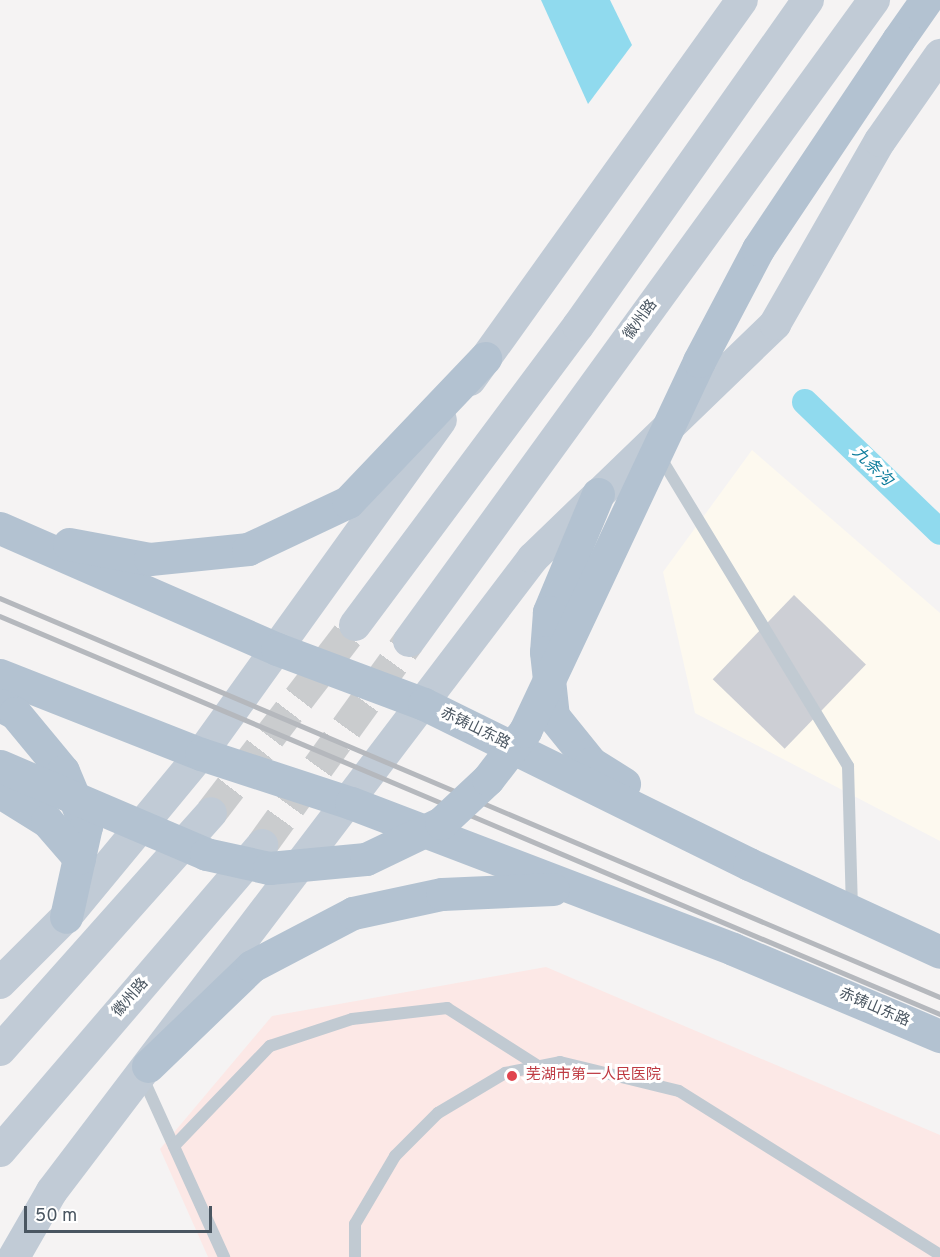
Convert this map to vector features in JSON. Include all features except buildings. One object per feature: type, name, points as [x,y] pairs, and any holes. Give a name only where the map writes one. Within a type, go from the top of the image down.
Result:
[{"type":"main road","points":[[0,766],[206,854],[269,868],[366,859],[441,823],[488,779],[525,731],[699,362],[758,249],[926,0]]},
{"type":"main road","points":[[5,531],[150,559],[248,549],[348,502],[485,358]]},
{"type":"main road","points":[[598,494],[549,612],[546,652],[553,716],[591,763],[749,864]]},
{"type":"main road","name":"赤铸山东路","points":[[5,531],[277,649],[424,704],[749,864],[940,952]]},
{"type":"main road","name":"赤铸山东路","points":[[0,675],[201,754],[351,803],[566,888],[734,949],[940,1036]]},
{"type":"main road","points":[[0,705],[15,713],[63,771],[86,826],[66,918]]},
{"type":"main road","points":[[0,792],[47,821],[79,858]]},
{"type":"main road","points":[[145,1070],[252,966],[353,914],[442,894],[566,888]]},
{"type":"street","points":[[0,983],[66,918],[201,754],[742,0]]},
{"type":"street","points":[[355,625],[628,255],[808,0]]},
{"type":"street","name":"徽州路","points":[[409,641],[874,0]]},
{"type":"street","points":[[14,1257],[52,1191],[351,803],[533,558],[775,324],[880,141],[940,55]]},
{"type":"street","points":[[0,1050],[211,813]]},
{"type":"street","name":"徽州路","points":[[0,1151],[261,845]]},
{"type":"lane","points":[[653,444],[848,766],[852,911]]},
{"type":"lane","points":[[174,1146],[270,1046],[352,1019],[447,1008],[538,1066]]},
{"type":"lane","points":[[356,1257],[355,1224],[395,1156],[438,1113],[505,1073],[560,1062],[679,1091],[940,1255]]},
{"type":"lane","points":[[145,1070],[174,1146],[224,1257]]},
{"type":"shaded area","points":[[752,450],[940,613],[940,841],[695,713],[663,572]]},
{"type":"shaded area","name":"芜湖市第一人民医院","points":[[546,967],[940,1135],[940,1257],[208,1257],[160,1149],[272,1016]]},
{"type":"water","points":[[541,0],[610,0],[632,45],[588,104]]},
{"type":"waterway","name":"九条沟","points":[[805,402],[940,532]]},
{"type":"tunnel","points":[[211,813],[355,625]]},
{"type":"tunnel","points":[[262,845],[409,641]]},
{"type":"railway","points":[[0,598],[940,997]]},
{"type":"railway","points":[[0,616],[940,1014]]},
{"type":"place","name":"芜湖市第一人民医院","points":[[512,1076]]}]
